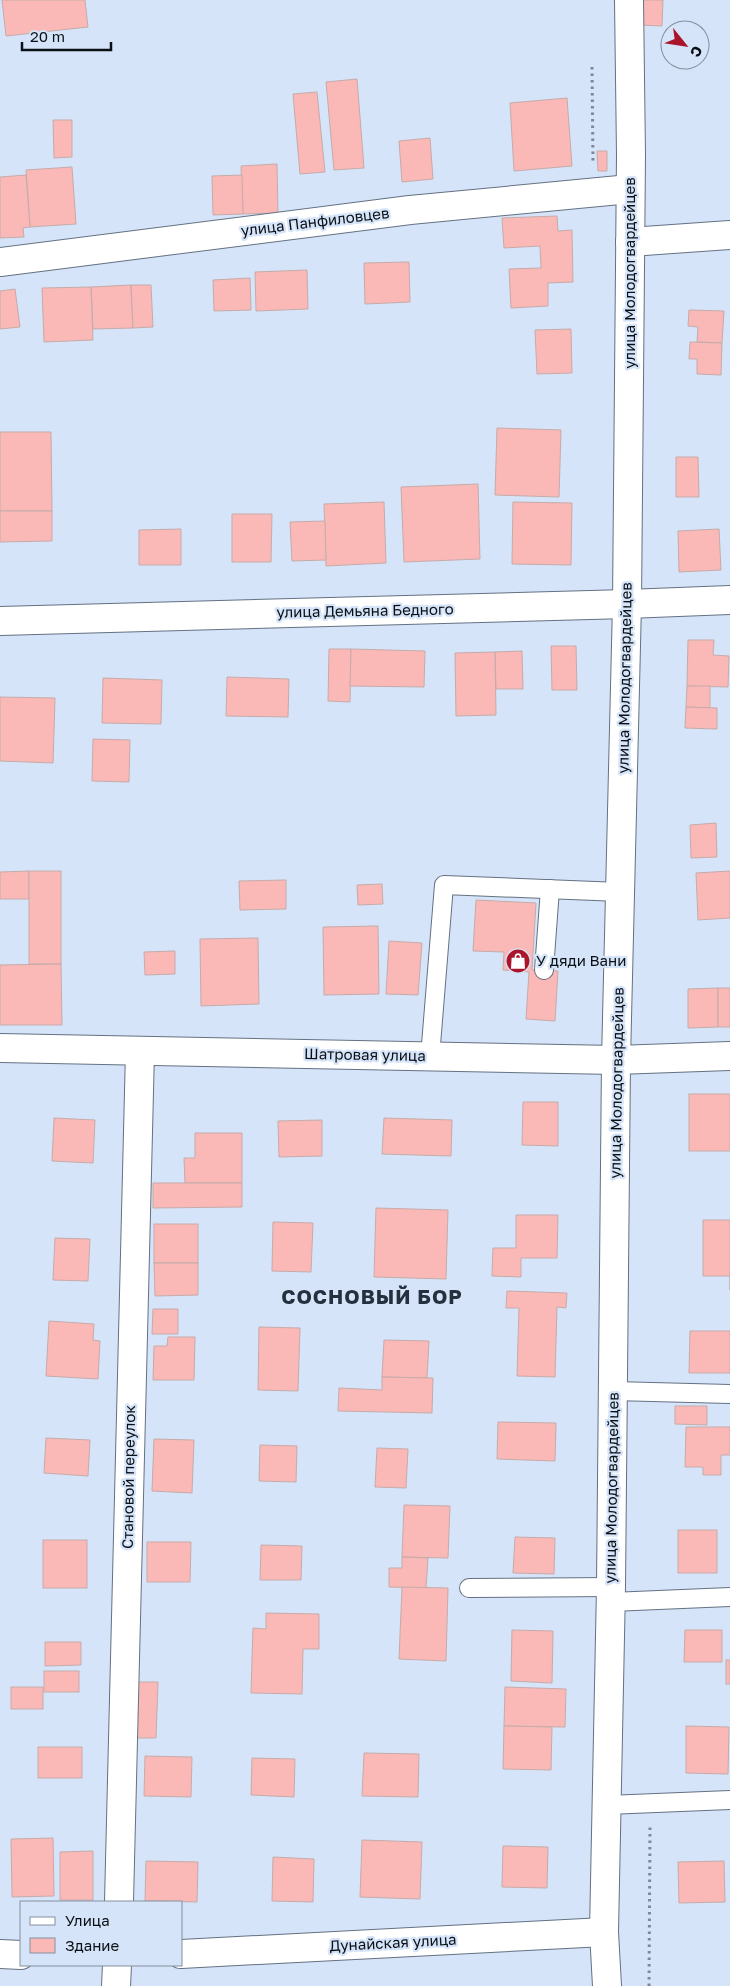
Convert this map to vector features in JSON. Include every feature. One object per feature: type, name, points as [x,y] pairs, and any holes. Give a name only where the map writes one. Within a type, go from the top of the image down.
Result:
[{"type":"street","name":"улица Молодогвардейцев","points":[[607,1986],[604,1932],[611,1594],[616,1060],[627,604],[630,242],[628,0]]},
{"type":"street","name":"улица Панфиловцев","points":[[0,262],[410,210],[630,189]]},
{"type":"street","points":[[630,242],[730,235]]},
{"type":"street","name":"улица Демьяна Бедного","points":[[0,620],[730,600]]},
{"type":"street","name":"Шатровая улица","points":[[0,1048],[616,1060],[730,1056]]},
{"type":"street","name":"Становой переулок","points":[[118,1901],[140,1051]]},
{"type":"street","name":"Дунайская улица","points":[[182,1954],[604,1932]]},
{"type":"street","points":[[0,1954],[20,1955]]},
{"type":"street","points":[[116,1986],[117,1966]]},
{"type":"lane","points":[[430,1056],[444,885],[620,892]]},
{"type":"lane","points":[[544,970],[550,888]]},
{"type":"lane","points":[[613,1391],[730,1394]]},
{"type":"lane","points":[[469,1588],[730,1597]]},
{"type":"lane","points":[[606,1805],[730,1800]]},
{"type":"path","points":[[592,67],[594,193]]},
{"type":"path","points":[[649,1986],[650,1803]]},
{"type":"building","points":[[2,0],[85,0],[88,27],[6,36]]},
{"type":"building","points":[[640,0],[663,0],[662,20],[660,20],[660,26],[640,25]]},
{"type":"building","points":[[357,79],[364,168],[334,170],[326,82]]},
{"type":"building","points":[[317,92],[325,172],[300,174],[293,94]]},
{"type":"building","points":[[567,98],[572,166],[514,171],[510,103]]},
{"type":"building","points":[[53,120],[72,120],[72,157],[54,158]]},
{"type":"building","points":[[430,138],[433,179],[402,182],[399,141]]},
{"type":"building","points":[[597,151],[607,151],[607,171],[598,171]]},
{"type":"building","points":[[277,164],[278,213],[243,214],[241,166]]},
{"type":"building","points":[[72,167],[76,224],[30,227],[26,170]]},
{"type":"building","points":[[26,175],[30,227],[23,228],[24,237],[0,238],[0,177]]},
{"type":"building","points":[[242,175],[243,214],[213,215],[212,176]]},
{"type":"building","points":[[557,216],[558,231],[572,230],[573,282],[548,283],[548,306],[511,308],[509,269],[541,268],[540,246],[504,248],[502,218]]},
{"type":"building","points":[[409,262],[410,302],[365,304],[364,263]]},
{"type":"building","points":[[307,270],[308,309],[256,311],[255,272]]},
{"type":"building","points":[[250,278],[251,310],[214,311],[213,280]]},
{"type":"building","points":[[131,285],[133,328],[93,329],[91,287]]},
{"type":"building","points":[[131,285],[151,285],[153,327],[133,328]]},
{"type":"building","points":[[91,287],[93,340],[44,342],[42,288]]},
{"type":"building","points":[[15,289],[20,327],[0,329],[0,291]]},
{"type":"building","points":[[689,310],[724,311],[722,343],[697,342],[698,327],[688,326]]},
{"type":"building","points":[[571,329],[572,373],[537,374],[535,330]]},
{"type":"building","points":[[690,342],[722,343],[721,375],[697,374],[697,359],[689,359]]},
{"type":"building","points":[[497,428],[561,430],[559,497],[495,495]]},
{"type":"building","points":[[0,432],[51,432],[52,511],[0,511]]},
{"type":"building","points":[[676,457],[698,457],[699,497],[676,497]]},
{"type":"building","points":[[478,484],[480,559],[404,562],[401,487]]},
{"type":"building","points":[[384,502],[386,563],[326,566],[324,504]]},
{"type":"building","points":[[513,502],[572,503],[571,565],[512,564]]},
{"type":"building","points":[[0,511],[52,511],[52,541],[0,542]]},
{"type":"building","points":[[232,514],[272,514],[271,562],[232,562]]},
{"type":"building","points":[[325,521],[326,560],[292,561],[290,522]]},
{"type":"building","points":[[181,529],[181,565],[139,565],[139,530]]},
{"type":"building","points":[[719,529],[721,570],[679,572],[678,531]]},
{"type":"building","points":[[688,640],[714,640],[713,655],[729,656],[728,687],[687,686]]},
{"type":"building","points":[[551,646],[576,646],[577,690],[552,690]]},
{"type":"building","points":[[329,649],[351,649],[350,702],[328,701]]},
{"type":"building","points":[[351,649],[425,651],[424,687],[350,686]]},
{"type":"building","points":[[522,651],[523,689],[496,689],[495,652]]},
{"type":"building","points":[[495,652],[496,715],[456,716],[455,653]]},
{"type":"building","points":[[227,677],[289,679],[288,717],[226,716]]},
{"type":"building","points":[[103,678],[162,680],[161,724],[102,723]]},
{"type":"building","points":[[687,686],[710,686],[710,708],[686,707]]},
{"type":"building","points":[[0,697],[55,698],[53,763],[0,761]]},
{"type":"building","points":[[686,707],[717,708],[717,729],[685,728]]},
{"type":"building","points":[[93,739],[130,740],[129,782],[92,781]]},
{"type":"building","points":[[716,823],[717,857],[691,858],[690,825]]},
{"type":"building","points":[[29,871],[29,899],[0,899],[0,872]]},
{"type":"building","points":[[29,871],[61,871],[61,964],[29,964]]},
{"type":"building","points":[[730,871],[730,918],[698,920],[696,873]]},
{"type":"building","points":[[286,880],[286,909],[240,910],[239,881]]},
{"type":"building","points":[[382,884],[383,904],[358,905],[357,885]]},
{"type":"building","name":"У дяди Вани","points":[[476,900],[536,903],[532,970],[558,971],[555,1021],[526,1019],[529,972],[503,970],[504,952],[473,951]]},
{"type":"building","points":[[378,926],[379,994],[324,995],[323,927]]},
{"type":"building","points":[[258,938],[259,1004],[201,1006],[200,939]]},
{"type":"building","points":[[389,941],[422,943],[418,995],[386,994]]},
{"type":"building","points":[[175,951],[175,974],[145,975],[144,952]]},
{"type":"building","points":[[61,964],[62,1025],[0,1025],[0,965]]},
{"type":"building","points":[[718,988],[718,1027],[688,1028],[688,989]]},
{"type":"building","points":[[718,988],[730,988],[730,1027],[718,1027]]},
{"type":"building","points":[[689,1094],[730,1094],[730,1151],[689,1151]]},
{"type":"building","points":[[523,1102],[558,1102],[558,1146],[522,1145]]},
{"type":"building","points":[[54,1118],[95,1120],[93,1163],[52,1161]]},
{"type":"building","points":[[384,1118],[452,1120],[451,1156],[382,1154]]},
{"type":"building","points":[[322,1120],[322,1156],[279,1157],[278,1121]]},
{"type":"building","points":[[195,1133],[242,1133],[242,1183],[185,1183],[184,1158],[195,1158]]},
{"type":"building","points":[[153,1183],[242,1183],[242,1207],[153,1208]]},
{"type":"building","points":[[376,1208],[448,1210],[446,1279],[374,1277]]},
{"type":"building","points":[[516,1215],[558,1215],[557,1258],[521,1258],[521,1277],[492,1276],[493,1248],[516,1248]]},
{"type":"building","points":[[703,1220],[730,1220],[730,1276],[703,1276]]},
{"type":"building","points":[[273,1222],[313,1223],[311,1272],[272,1271]]},
{"type":"building","points":[[154,1224],[198,1224],[198,1263],[154,1263]]},
{"type":"building","points":[[55,1238],[90,1239],[88,1281],[53,1280]]},
{"type":"building","points":[[154,1263],[198,1263],[198,1295],[155,1296]]},
{"type":"building","points":[[507,1291],[567,1293],[566,1308],[557,1307],[555,1377],[517,1376],[519,1308],[506,1308]]},
{"type":"building","points":[[153,1309],[178,1309],[178,1334],[152,1334]]},
{"type":"building","points":[[49,1321],[94,1324],[93,1340],[100,1341],[98,1379],[46,1376]]},
{"type":"building","points":[[259,1327],[300,1328],[298,1391],[258,1390]]},
{"type":"building","points":[[690,1331],[730,1331],[730,1373],[689,1373]]},
{"type":"building","points":[[168,1337],[195,1337],[194,1380],[153,1380],[154,1346],[167,1346]]},
{"type":"building","points":[[384,1340],[429,1341],[427,1378],[382,1377]]},
{"type":"building","points":[[382,1377],[433,1378],[432,1413],[338,1411],[339,1388],[382,1390]]},
{"type":"building","points":[[675,1406],[707,1406],[707,1425],[675,1424]]},
{"type":"building","points":[[498,1422],[556,1423],[555,1461],[497,1459]]},
{"type":"building","points":[[686,1427],[730,1427],[730,1455],[721,1455],[721,1475],[703,1475],[703,1467],[685,1467]]},
{"type":"building","points":[[46,1438],[90,1440],[88,1476],[44,1473]]},
{"type":"building","points":[[154,1439],[194,1440],[192,1493],[152,1491]]},
{"type":"building","points":[[260,1445],[297,1446],[296,1482],[259,1481]]},
{"type":"building","points":[[377,1448],[408,1449],[406,1488],[375,1487]]},
{"type":"building","points":[[404,1505],[450,1506],[448,1558],[402,1557]]},
{"type":"building","points":[[678,1530],[717,1530],[717,1573],[678,1573]]},
{"type":"building","points":[[515,1537],[555,1538],[554,1574],[513,1573]]},
{"type":"building","points":[[43,1540],[87,1540],[87,1588],[43,1588]]},
{"type":"building","points":[[147,1542],[191,1542],[190,1582],[147,1582]]},
{"type":"building","points":[[261,1545],[302,1546],[301,1580],[260,1580]]},
{"type":"building","points":[[402,1557],[428,1558],[426,1588],[389,1587],[389,1568],[402,1568]]},
{"type":"building","points":[[402,1587],[448,1588],[446,1661],[399,1659]]},
{"type":"building","points":[[266,1613],[319,1614],[319,1649],[303,1649],[302,1694],[251,1693],[253,1628],[266,1629]]},
{"type":"building","points":[[512,1630],[553,1631],[552,1683],[511,1681]]},
{"type":"building","points":[[685,1630],[722,1630],[722,1662],[684,1662]]},
{"type":"building","points":[[45,1642],[81,1642],[81,1665],[45,1666]]},
{"type":"building","points":[[726,1660],[730,1660],[730,1684],[726,1684]]},
{"type":"building","points":[[44,1671],[79,1671],[79,1692],[44,1692]]},
{"type":"building","points":[[136,1682],[158,1682],[156,1738],[134,1738]]},
{"type":"building","points":[[11,1687],[43,1687],[43,1709],[11,1709]]},
{"type":"building","points":[[505,1687],[566,1689],[565,1727],[504,1726]]},
{"type":"building","points":[[504,1726],[552,1727],[551,1770],[503,1769]]},
{"type":"building","points":[[686,1726],[729,1727],[728,1774],[686,1773]]},
{"type":"building","points":[[38,1747],[82,1747],[82,1778],[38,1778]]},
{"type":"building","points":[[364,1753],[419,1754],[418,1797],[362,1796]]},
{"type":"building","points":[[145,1756],[192,1757],[191,1797],[144,1796]]},
{"type":"building","points":[[252,1758],[295,1759],[294,1797],[251,1795]]},
{"type":"building","points":[[53,1838],[54,1896],[12,1897],[11,1839]]},
{"type":"building","points":[[362,1840],[422,1842],[420,1899],[360,1897]]},
{"type":"building","points":[[503,1846],[548,1847],[547,1888],[502,1887]]},
{"type":"building","points":[[93,1851],[93,1900],[60,1900],[60,1852]]},
{"type":"building","points":[[273,1857],[314,1859],[313,1902],[272,1901]]},
{"type":"building","points":[[146,1861],[198,1862],[197,1902],[145,1901]]},
{"type":"building","points":[[724,1861],[725,1902],[679,1903],[678,1862]]},
{"type":"place","name":"У дяди Вани","points":[[518,961]]},
{"type":"district","name":"СОСНОВЫЙ БОР","points":[[372,1297]]}]
